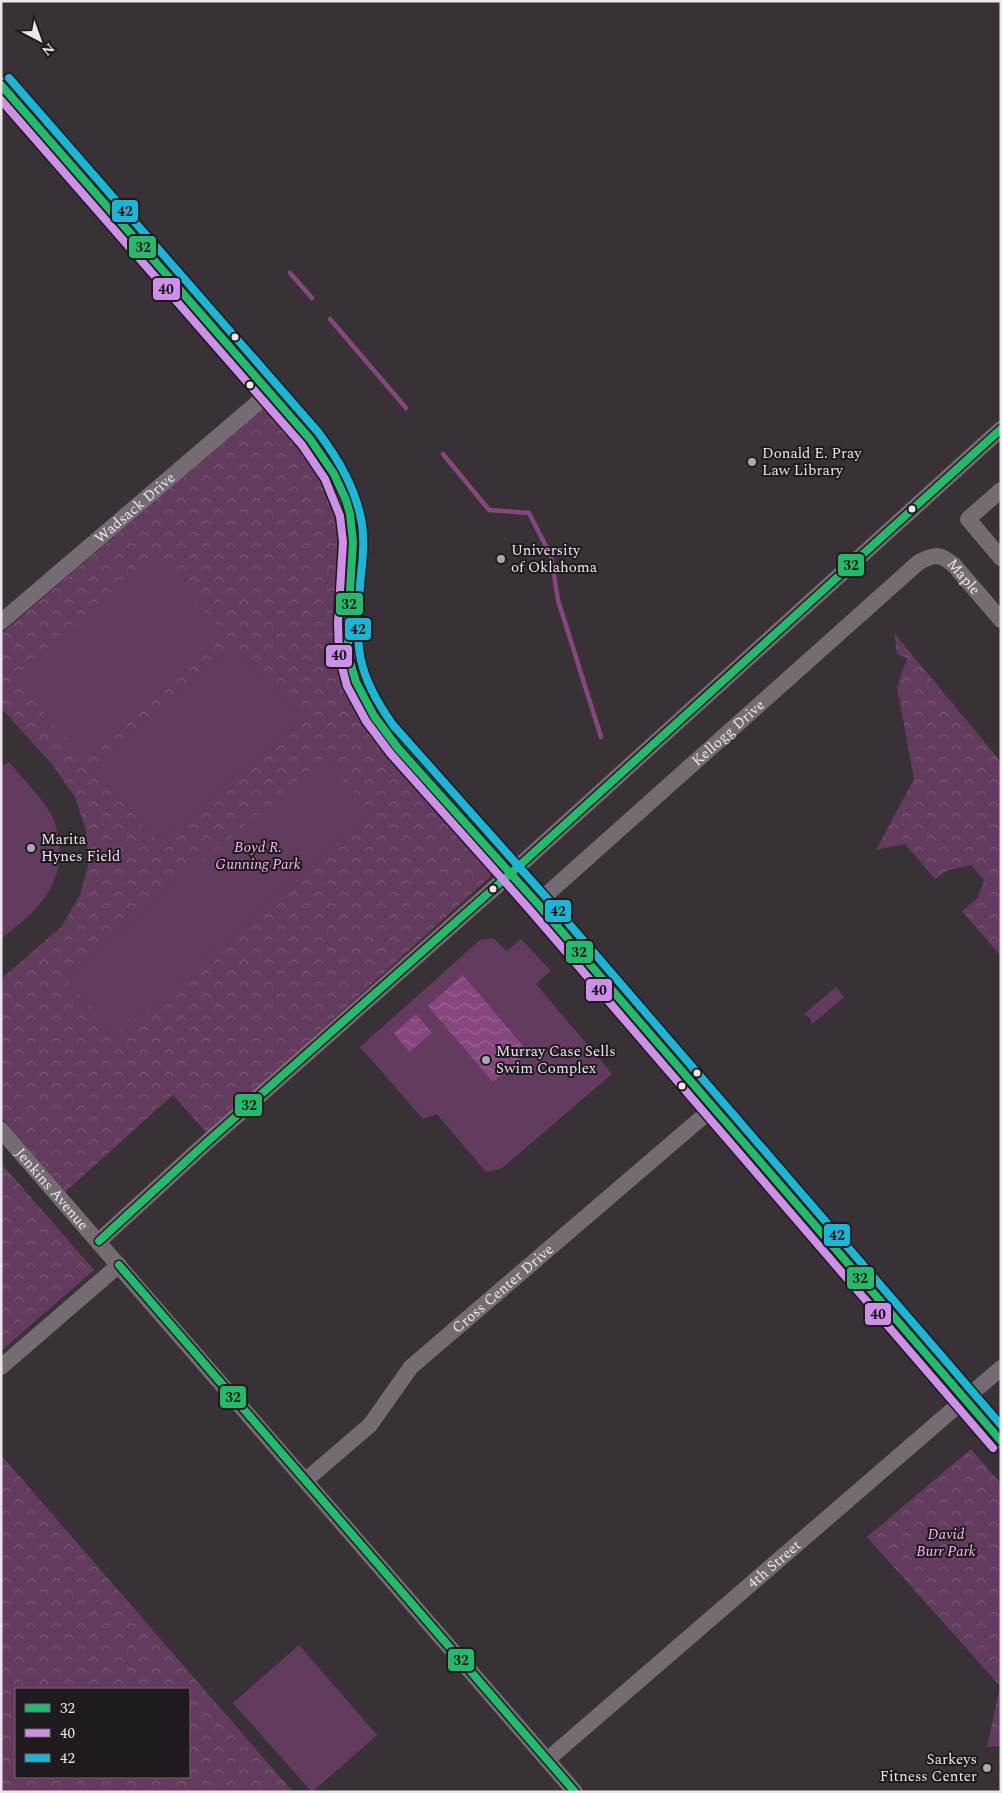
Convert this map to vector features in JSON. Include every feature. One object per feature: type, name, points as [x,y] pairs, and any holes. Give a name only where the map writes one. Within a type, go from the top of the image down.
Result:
[{"type":"street","points":[[1,85],[310,439],[331,467],[347,505],[353,541],[347,626],[348,651],[354,676],[367,706],[397,746],[537,903],[1001,1441]]},
{"type":"street","name":"Wadsack Drive","points":[[1,622],[270,393]]},
{"type":"street","points":[[98,1241],[510,874],[1001,429]]},
{"type":"street","points":[[1001,490],[968,519],[1001,558]]},
{"type":"street","name":"Maple","points":[[919,562],[939,555],[946,558],[1001,620]]},
{"type":"street","name":"Kellogg Drive","points":[[537,903],[919,562]]},
{"type":"street","name":"Cross Center Drive","points":[[306,1480],[370,1426],[411,1366],[713,1108]]},
{"type":"street","name":"Jenkins Avenue","points":[[1,1130],[575,1792]]},
{"type":"street","points":[[1,1367],[119,1265]]},
{"type":"street","name":"4th Street","points":[[547,1760],[1001,1368]]},
{"type":"green space","name":"Boyd R. Gunning Park","points":[[269,403],[308,446],[322,465],[331,481],[338,500],[345,526],[354,694],[490,861],[492,870],[490,877],[207,1133],[173,1095],[65,1192],[1,1117],[1,979],[61,927],[80,895],[88,866],[86,830],[75,797],[51,763],[1,708],[1,634]]},
{"type":"green space","points":[[154,553],[221,629],[80,754],[13,678]]},
{"type":"green space","points":[[894,633],[1001,762],[1001,956],[962,911],[977,899],[984,880],[971,865],[946,871],[935,879],[905,844],[876,850],[914,779],[897,687],[907,658],[897,654]]},
{"type":"green space","points":[[234,643],[301,718],[158,843],[92,767]]},
{"type":"green space","points":[[324,758],[371,812],[116,1035],[65,978]]},
{"type":"green space","name":"Marita Hynes Field","points":[[9,762],[51,814],[56,826],[60,852],[55,877],[43,900],[29,916],[1,939],[1,767]]},
{"type":"green space","name":"Murray Case Sells Swim Complex","points":[[493,938],[507,951],[521,939],[551,971],[536,984],[612,1074],[501,1169],[486,1172],[437,1114],[423,1119],[360,1047],[480,940]]},
{"type":"green space","points":[[836,987],[844,997],[812,1024],[810,1018],[804,1014]]},
{"type":"green space","points":[[1,1163],[94,1270],[1,1351]]},
{"type":"green space","name":"David Burr Park","points":[[971,1449],[1001,1484],[1001,1746],[987,1747],[1000,1686],[867,1537]]},
{"type":"green space","points":[[1,1455],[293,1792],[1,1792]]},
{"type":"green space","points":[[299,1645],[377,1735],[312,1792],[233,1703]]},
{"type":"water","points":[[463,975],[528,1052],[493,1082],[428,1006]]},
{"type":"water","points":[[416,1014],[432,1033],[409,1052],[394,1033]]},
{"type":"waterway","points":[[290,273],[312,298]]},
{"type":"waterway","points":[[330,319],[406,408]]},
{"type":"waterway","points":[[443,454],[489,510],[529,513],[551,556],[558,600],[601,737]]},
{"type":"transit line","name":"42","points":[[9,78],[318,432],[340,464],[356,499],[363,532],[358,607],[358,643],[361,659],[372,690],[393,725],[545,896],[1001,1425]]},
{"type":"transit line","name":"32","points":[[1,85],[310,439],[334,474],[350,514],[353,542],[348,655],[356,682],[374,716],[397,747],[537,903],[1001,1441]]},
{"type":"transit line","name":"40","points":[[1,100],[302,445],[325,479],[340,516],[343,542],[338,623],[339,656],[347,686],[366,721],[390,753],[530,910],[993,1448]]},
{"type":"transit line","name":"32","points":[[99,1241],[206,1143],[510,874],[1001,429]]},
{"type":"transit line","name":"32","points":[[119,1265],[575,1792]]},
{"type":"place","name":"Donald E. Pray Law Library","points":[[752,462]]},
{"type":"place","name":"University of Oklahoma","points":[[501,559]]},
{"type":"place","name":"Marita Hynes Field","points":[[31,848]]},
{"type":"place","name":"Murray Case Sells Swim Complex","points":[[486,1060]]},
{"type":"place","name":"Sarkeys Fitness Center","points":[[987,1768]]}]
